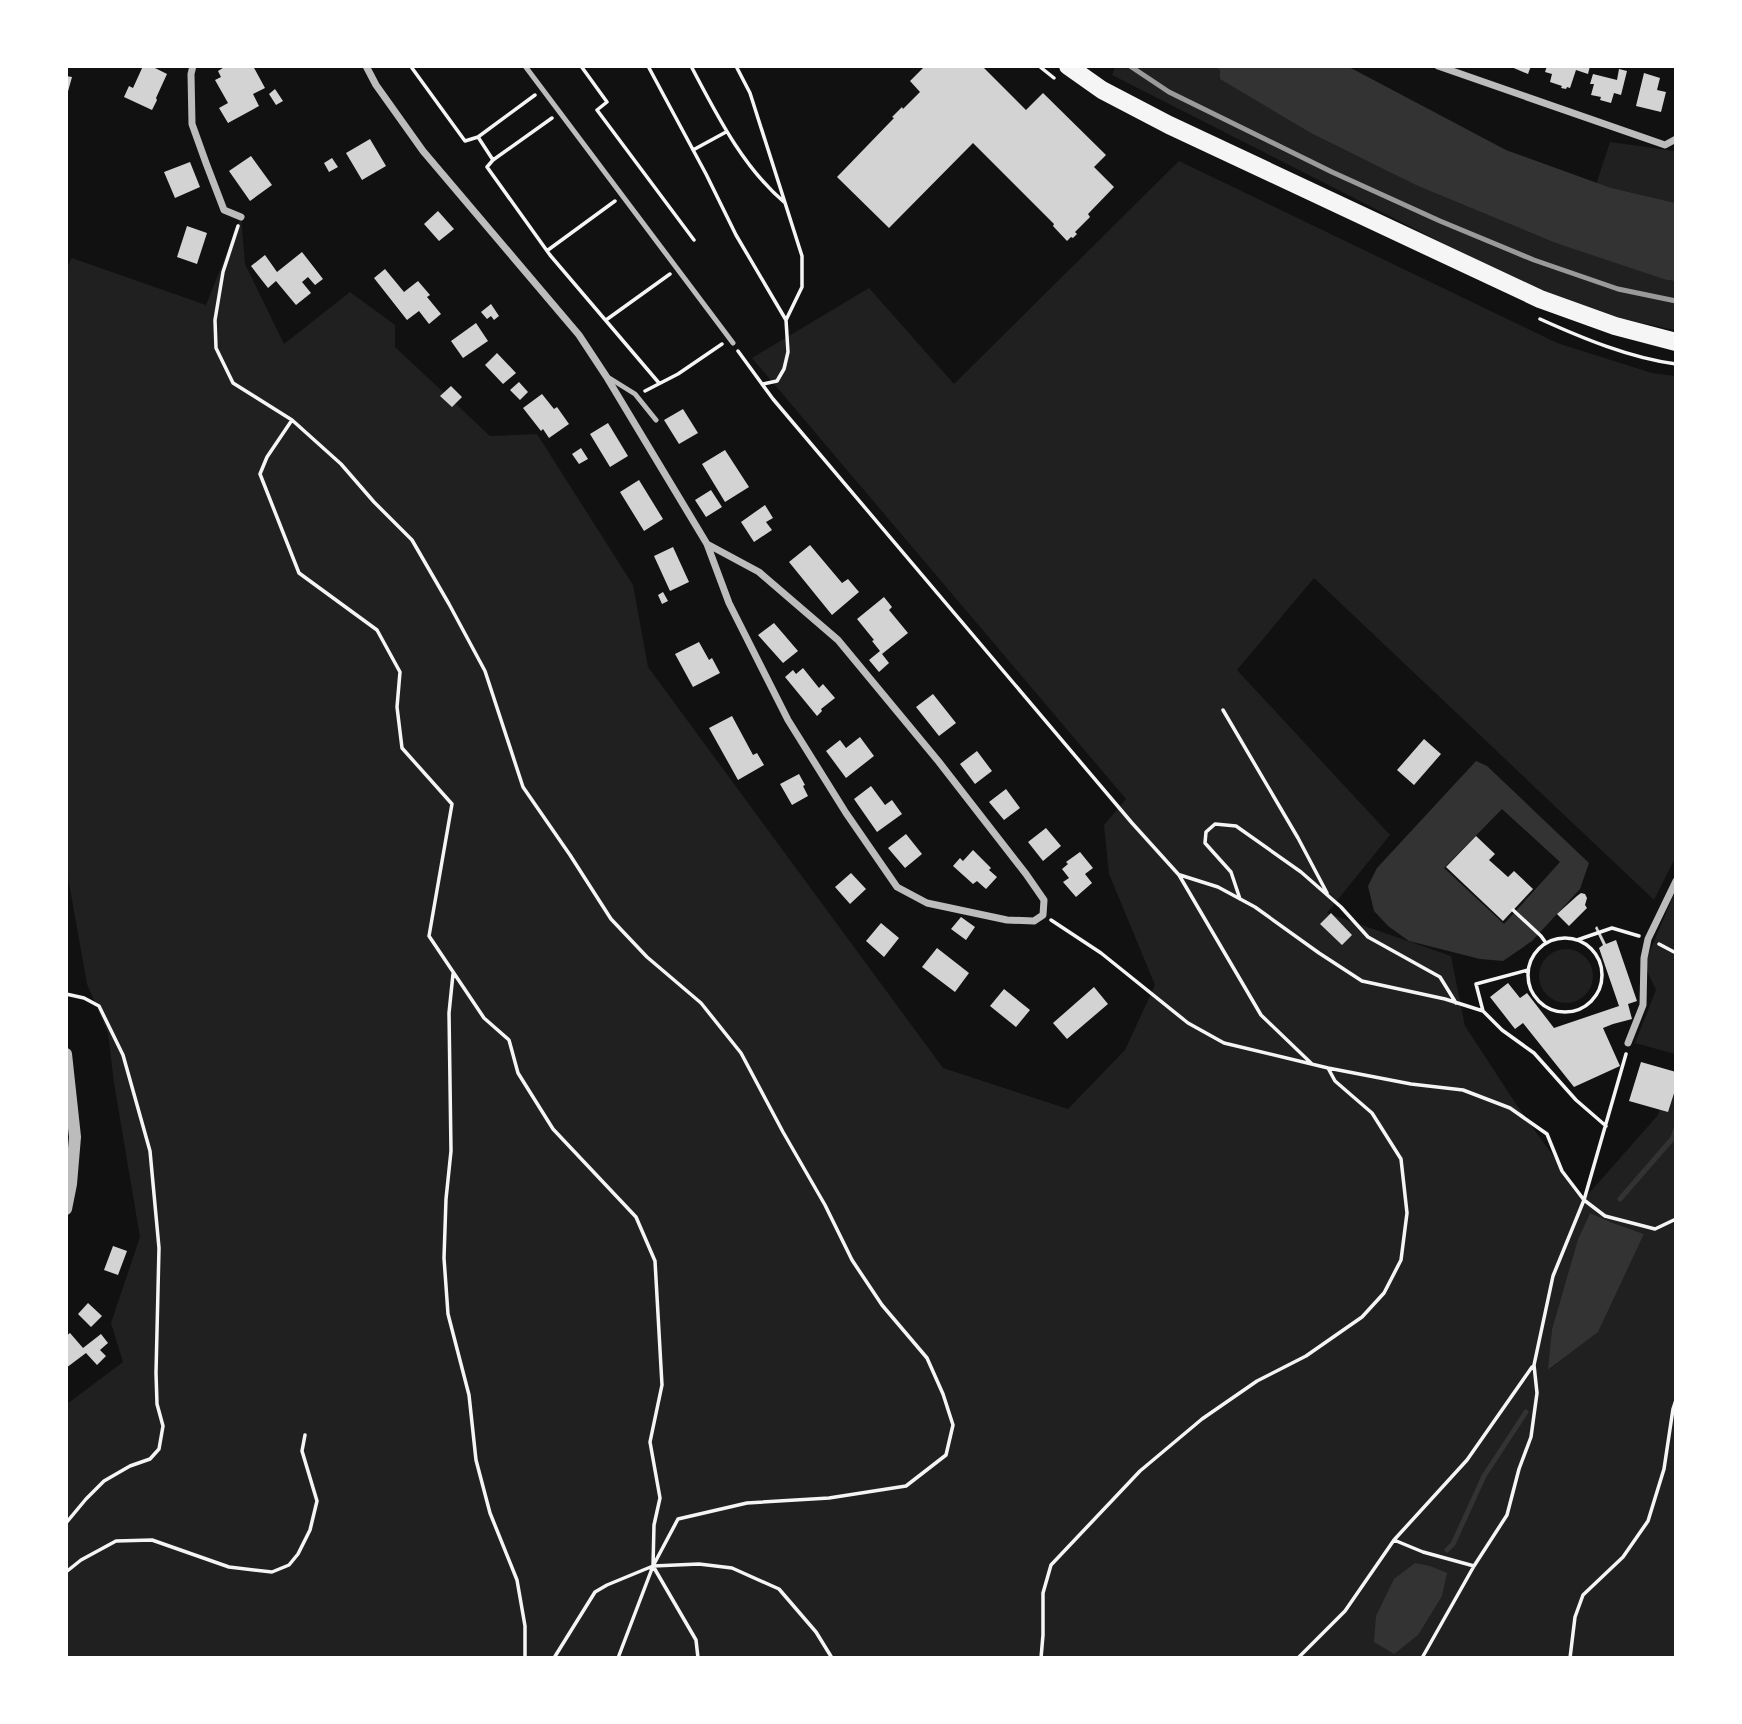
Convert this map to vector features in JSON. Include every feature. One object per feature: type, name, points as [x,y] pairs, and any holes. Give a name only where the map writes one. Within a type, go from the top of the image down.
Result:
[{"type":"main road","points":[[1068,66],[1102,90],[1169,125],[1540,299],[1615,326],[1675,342]]},
{"type":"street","points":[[193,66],[192,124],[225,210],[241,217]]},
{"type":"street","points":[[366,66],[376,85],[423,151],[579,335],[606,376],[707,544],[729,603],[788,720],[846,813],[897,887],[928,903],[1007,920],[1034,922],[1044,915],[1044,900],[1026,874],[939,762],[838,640],[759,572],[707,544]]},
{"type":"street","points":[[1438,66],[1665,145],[1675,139]]},
{"type":"street","points":[[1628,1042],[1643,1005],[1644,958],[1648,939],[1675,881]]},
{"type":"street","points":[[66,1054],[75,1137],[66,1209]]},
{"type":"lane","points":[[525,66],[731,341]]},
{"type":"lane","points":[[606,376],[635,394],[656,420]]},
{"type":"path","points":[[581,66],[607,102],[597,110],[694,240]]},
{"type":"path","points":[[648,66],[736,235],[786,320],[788,352],[784,369],[777,381],[763,384]]},
{"type":"path","points":[[691,66],[726,132],[766,187],[786,203]]},
{"type":"path","points":[[736,66],[750,93],[802,256],[802,287],[786,320]]},
{"type":"path","points":[[412,68],[465,141],[478,137],[542,90]]},
{"type":"path","points":[[559,113],[487,167],[547,250],[659,383]]},
{"type":"path","points":[[693,150],[726,132]]},
{"type":"path","points":[[478,137],[493,160]]},
{"type":"path","points":[[547,250],[623,195]]},
{"type":"path","points":[[241,217],[223,272],[215,320],[216,348],[233,383],[292,420],[341,464],[412,541],[485,670],[523,787],[611,919],[647,957],[701,1003],[741,1053],[852,1259],[882,1306],[927,1358],[953,1425],[946,1455],[906,1486],[830,1497],[747,1503],[678,1518],[653,1566],[618,1657]]},
{"type":"path","points":[[606,320],[677,269]]},
{"type":"path","points":[[635,394],[678,374],[731,341],[773,399],[1179,875],[1261,1015],[1312,1064]]},
{"type":"path","points":[[292,420],[267,457],[260,474],[299,573],[377,629],[400,672],[397,708],[402,748],[452,804],[429,936],[484,1018],[509,1040],[518,1073],[553,1129],[636,1217],[655,1261],[662,1385],[650,1442],[660,1497],[654,1525],[653,1566],[696,1640],[698,1657]]},
{"type":"path","points":[[1223,710],[1328,895]]},
{"type":"path","points":[[1240,899],[1231,872],[1205,843],[1206,832],[1215,824],[1237,826],[1301,872],[1341,907],[1368,937],[1440,977],[1456,1003]]},
{"type":"path","points":[[1179,875],[1218,887],[1255,907],[1319,954],[1362,981],[1483,1011],[1502,1030],[1534,1053],[1576,1101],[1606,1126]]},
{"type":"path","points":[[1513,911],[1546,943]]},
{"type":"path","points":[[1044,915],[1101,953],[1188,1023],[1224,1043],[1328,1068],[1411,1084],[1463,1090],[1510,1108],[1547,1135],[1562,1171],[1584,1200],[1605,1216],[1655,1229],[1675,1219]]},
{"type":"path","points":[[1577,940],[1612,928],[1648,939],[1675,953]]},
{"type":"path","points":[[1556,939],[1577,940],[1588,946],[1597,956],[1602,981],[1598,993],[1590,1003],[1566,1012],[1554,1010],[1542,1004],[1529,983],[1531,959],[1546,943],[1556,939]]},
{"type":"path","points":[[1483,1011],[1476,984],[1528,970]]},
{"type":"path","points":[[453,972],[449,1013],[452,1151],[446,1199],[444,1258],[448,1314],[469,1395],[476,1460],[489,1513],[517,1580],[525,1626],[525,1657]]},
{"type":"path","points":[[66,994],[84,998],[99,1006],[123,1055],[150,1151],[159,1248],[157,1404],[163,1426],[159,1449],[150,1459],[130,1466],[104,1481],[66,1523]]},
{"type":"path","points":[[1422,1657],[1474,1566],[1507,1515],[1531,1437],[1537,1393],[1534,1365],[1553,1276],[1584,1200],[1625,1063],[1628,1042]]},
{"type":"path","points":[[1041,1657],[1043,1593],[1051,1565],[1140,1471],[1202,1419],[1257,1381],[1306,1356],[1362,1317],[1384,1293],[1401,1260],[1407,1213],[1401,1159],[1372,1113],[1335,1081],[1328,1068]]},
{"type":"path","points":[[1298,1657],[1345,1611],[1394,1540],[1466,1460],[1534,1365]]},
{"type":"path","points":[[1570,1657],[1575,1617],[1583,1595],[1623,1557],[1648,1521],[1664,1469],[1675,1400]]},
{"type":"path","points":[[66,1572],[81,1560],[116,1542],[152,1540],[229,1567],[272,1572],[289,1565],[310,1530],[317,1501],[302,1451],[305,1435]]},
{"type":"path","points":[[1394,1540],[1423,1552],[1474,1566]]},
{"type":"path","points":[[554,1657],[596,1592],[653,1566],[699,1564],[732,1568],[779,1589],[816,1632],[832,1657]]},
{"type":"shaded area","points":[[1115,67],[1215,67],[1220,70],[1221,79],[1418,186],[1553,242],[1575,248],[1610,142],[1675,151],[1675,280],[1667,280],[1675,281],[1675,330],[1609,316],[1527,286],[1112,75]]},
{"type":"shaded area","points":[[1215,67],[1349,67],[1506,150],[1611,188],[1675,203],[1675,281],[1553,242],[1418,186],[1311,133],[1220,79],[1220,70]]},
{"type":"shaded area","points":[[1179,161],[1557,343],[1652,373],[1675,376],[1676,856],[1654,900],[1314,578],[1237,670],[1390,835],[1327,913],[1451,956],[1465,1026],[1516,1104],[1584,1199],[1658,1115],[1675,1067],[1675,1657],[67,1658],[67,1404],[123,1362],[111,1323],[140,1237],[108,1033],[87,984],[67,872],[66,269],[72,258],[206,305],[241,217],[245,264],[284,344],[350,292],[395,325],[395,347],[490,436],[537,434],[633,585],[648,667],[943,1068],[1068,1109],[1125,1050],[1155,985],[1109,874],[1104,825],[1126,799],[752,358],[869,288],[954,384]],"holes":[[[1590,1213],[1644,1234],[1598,1331],[1549,1370],[1552,1329],[1578,1239]]]},
{"type":"shaded area","points":[[1476,761],[1487,766],[1589,863],[1580,889],[1532,941],[1503,961],[1480,959],[1409,941],[1388,926],[1374,911],[1368,886],[1377,868]],"holes":[[[1502,809],[1560,862],[1504,924],[1444,868]]]},
{"type":"shaded area","points":[[1675,892],[1675,1054],[1635,1043],[1656,990],[1644,965]]},
{"type":"shaded area","points":[[1566,949],[1585,957],[1593,976],[1585,995],[1566,1003],[1547,995],[1539,976],[1547,957]]},
{"type":"shaded area","points":[[1590,1213],[1644,1234],[1598,1332],[1548,1370],[1552,1329],[1578,1239]]},
{"type":"shaded area","points":[[1415,1563],[1447,1573],[1442,1596],[1418,1635],[1394,1654],[1374,1642],[1376,1616],[1394,1579]]},
{"type":"building","points":[[143,66],[151,66],[167,74],[152,110],[124,97],[129,86],[133,88]]},
{"type":"building","points":[[226,66],[253,66],[265,88],[253,94],[259,106],[228,123],[219,108],[228,103],[215,80],[221,77],[218,71]]},
{"type":"building","points":[[925,66],[982,66],[1026,110],[1043,93],[1106,155],[1094,167],[1114,187],[1088,214],[1090,217],[1075,232],[1077,234],[1073,238],[1067,241],[1054,224],[973,143],[889,228],[837,177],[894,118],[892,117],[920,92],[910,81]]},
{"type":"building","points":[[1509,66],[1531,66],[1528,74]]},
{"type":"building","points":[[1547,66],[1590,66],[1588,74],[1576,70],[1570,88],[1566,89],[1550,82],[1552,74],[1545,72]]},
{"type":"building","points":[[1619,69],[1627,71],[1621,95],[1614,93],[1611,103],[1591,95],[1593,74],[1617,80]]},
{"type":"building","points":[[1644,73],[1660,78],[1657,90],[1666,92],[1661,112],[1636,106]]},
{"type":"building","points":[[66,76],[72,77],[67,95],[66,95]]},
{"type":"building","points":[[275,89],[283,101],[276,105],[269,94]]},
{"type":"building","points":[[370,139],[386,166],[362,180],[346,153]]},
{"type":"building","points":[[251,156],[272,185],[250,201],[229,171]]},
{"type":"building","points":[[332,158],[338,167],[329,172],[324,163]]},
{"type":"building","points":[[190,162],[200,187],[175,198],[164,172]]},
{"type":"building","points":[[438,211],[454,229],[439,241],[424,224]]},
{"type":"building","points":[[187,226],[207,233],[197,264],[177,257]]},
{"type":"building","points":[[302,252],[323,279],[315,285],[308,277],[302,282],[311,293],[296,305],[276,281],[268,288],[251,266],[265,255],[277,272]]},
{"type":"building","points":[[385,269],[404,292],[418,281],[441,314],[429,324],[419,311],[407,320],[374,278]]},
{"type":"building","points":[[491,304],[499,316],[494,320],[491,316],[487,319],[481,312]]},
{"type":"building","points":[[476,323],[488,341],[463,358],[451,341]]},
{"type":"building","points":[[497,353],[516,373],[503,384],[485,365]]},
{"type":"building","points":[[519,382],[528,392],[520,400],[510,390]]},
{"type":"building","points":[[451,386],[462,397],[452,407],[440,396]]},
{"type":"building","points":[[542,394],[554,409],[557,407],[569,424],[549,438],[523,408]]},
{"type":"building","points":[[683,409],[698,433],[679,444],[664,420]]},
{"type":"building","points":[[608,423],[628,456],[610,467],[590,434]]},
{"type":"building","points":[[581,448],[588,459],[579,464],[572,454]]},
{"type":"building","points":[[725,450],[749,487],[725,502],[702,464]]},
{"type":"building","points":[[639,480],[663,519],[644,531],[620,492]]},
{"type":"building","points":[[711,490],[722,507],[706,517],[695,500]]},
{"type":"building","points":[[765,505],[773,518],[766,522],[772,530],[754,542],[741,522]]},
{"type":"building","points":[[810,545],[842,583],[848,579],[859,592],[832,615],[789,562]]},
{"type":"building","points":[[673,547],[689,582],[670,591],[654,556]]},
{"type":"building","points":[[663,592],[668,601],[662,604],[658,595]]},
{"type":"building","points":[[884,597],[892,607],[889,610],[908,633],[882,654],[889,663],[879,672],[869,660],[880,651],[857,619]]},
{"type":"building","points":[[774,623],[798,651],[783,663],[758,635]]},
{"type":"building","points":[[699,642],[720,673],[693,687],[675,654]]},
{"type":"building","points":[[803,668],[819,688],[823,684],[835,698],[821,709],[817,716],[785,677],[793,670],[796,674]]},
{"type":"building","points":[[933,694],[956,723],[939,736],[916,707]]},
{"type":"building","points":[[732,716],[753,755],[757,753],[764,765],[738,780],[709,728]]},
{"type":"building","points":[[860,737],[874,756],[846,778],[826,751],[840,740],[846,748]]},
{"type":"building","points":[[1424,739],[1441,754],[1414,785],[1397,770]]},
{"type":"building","points":[[977,751],[992,771],[975,784],[960,764]]},
{"type":"building","points":[[799,774],[808,796],[792,805],[780,784]]},
{"type":"building","points":[[871,786],[885,805],[892,800],[902,814],[877,832],[854,799]]},
{"type":"building","points":[[1006,789],[1020,808],[1004,820],[989,802]]},
{"type":"building","points":[[1046,828],[1061,846],[1043,861],[1028,842]]},
{"type":"building","points":[[906,834],[922,854],[905,868],[888,848]]},
{"type":"building","points":[[1476,836],[1495,854],[1489,860],[1508,877],[1514,871],[1533,889],[1503,921],[1446,867]]},
{"type":"building","points":[[973,850],[997,877],[986,889],[977,881],[973,884],[953,866],[960,858],[963,861]]},
{"type":"building","points":[[1080,852],[1093,868],[1085,874],[1092,883],[1076,897],[1063,882],[1069,878],[1062,869],[1068,864],[1066,862]]},
{"type":"building","points":[[851,873],[866,889],[850,904],[835,887]]},
{"type":"building","points":[[1581,893],[1587,898],[1587,908],[1569,926],[1557,914]]},
{"type":"building","points":[[1331,913],[1352,935],[1342,945],[1320,924]]},
{"type":"building","points":[[961,917],[975,927],[966,940],[951,929]]},
{"type":"building","points":[[881,923],[899,938],[884,957],[866,941]]},
{"type":"building","points":[[1597,926],[1606,944],[1616,940],[1637,1001],[1628,1004],[1632,1019],[1603,1028],[1620,1066],[1574,1087],[1523,1023],[1515,1029],[1490,997],[1508,983],[1520,998],[1527,993],[1554,1028],[1619,1006],[1599,948],[1603,945],[1595,928]]},
{"type":"building","points":[[937,948],[969,973],[955,992],[922,967]]},
{"type":"building","points":[[1094,987],[1108,1004],[1067,1039],[1053,1023]]},
{"type":"building","points":[[1004,989],[1030,1010],[1016,1027],[990,1006]]},
{"type":"building","points":[[1641,1062],[1676,1072],[1676,1087],[1668,1112],[1629,1101]]},
{"type":"building","points":[[113,1246],[127,1251],[118,1275],[104,1270]]},
{"type":"building","points":[[88,1303],[102,1316],[91,1327],[78,1314]]},
{"type":"building","points":[[70,1333],[83,1348],[101,1334],[108,1343],[100,1350],[106,1356],[97,1365],[86,1353],[66,1368],[66,1336]]},
{"type":"waterway","points":[[1620,1199],[1673,1138],[1676,1128]]},
{"type":"waterway","points":[[1447,1550],[1453,1544],[1484,1476],[1526,1412]]},
{"type":"railway","points":[[1130,66],[1169,92],[1332,172],[1440,221],[1534,260],[1618,289],[1676,301]]}]
